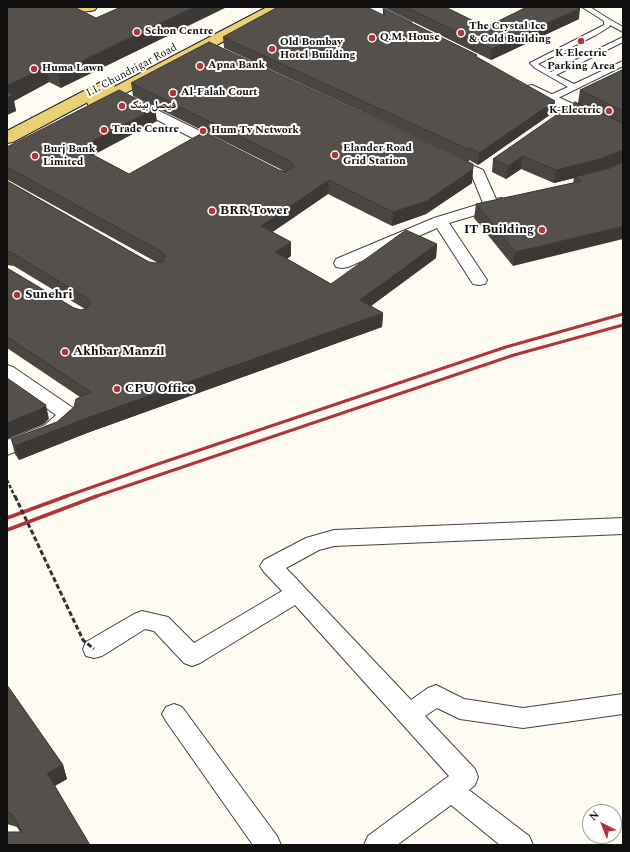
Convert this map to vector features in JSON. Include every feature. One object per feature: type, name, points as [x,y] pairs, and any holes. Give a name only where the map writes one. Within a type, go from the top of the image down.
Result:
[{"type":"main road","points":[[7,10],[31,7]]},
{"type":"main road","points":[[7,16],[90,7]]},
{"type":"main road","name":"I.I. Chundrigar Road","points":[[7,138],[192,40],[258,7]]},
{"type":"main road","name":"I.I. Chundrigar Road","points":[[7,149],[278,7]]},
{"type":"street","points":[[370,7],[418,32]]},
{"type":"street","points":[[203,45],[217,52]]},
{"type":"street","points":[[523,84],[623,133]]},
{"type":"street","points":[[116,93],[235,154]]},
{"type":"street","points":[[559,117],[571,108]]},
{"type":"street","points":[[437,154],[484,168],[491,205]]},
{"type":"street","points":[[342,263],[440,221],[514,199]]},
{"type":"street","points":[[440,221],[479,280]]},
{"type":"street","points":[[7,371],[69,415],[52,430],[7,448]]},
{"type":"street","points":[[377,845],[451,790],[466,777],[271,566],[313,544],[334,538],[623,526]]},
{"type":"street","points":[[94,649],[142,620],[160,623],[192,656],[297,593]]},
{"type":"street","points":[[409,715],[436,695],[460,709],[523,718],[623,704]]},
{"type":"street","points":[[174,714],[268,845]]},
{"type":"street","points":[[451,790],[520,845]]},
{"type":"lane","points":[[585,7],[623,30]]},
{"type":"lane","points":[[574,87],[536,67],[534,63],[594,34],[607,26],[607,20]]},
{"type":"lane","points":[[550,74],[623,39]]},
{"type":"lane","points":[[551,98],[621,65]]},
{"type":"path","points":[[7,480],[82,640],[94,649]]},
{"type":"building","points":[[7,7],[74,7],[96,18],[121,7],[194,7],[58,72],[46,67],[7,86]]},
{"type":"building","points":[[278,7],[367,7],[385,16],[383,9],[477,55],[475,56],[555,101],[479,153],[470,148],[470,150],[223,37]]},
{"type":"building","points":[[406,7],[445,7],[486,27],[527,7],[580,8],[492,49]]},
{"type":"building","points":[[209,42],[473,164],[473,169],[427,201],[393,212],[329,180],[261,226],[291,242],[275,252],[331,284],[406,230],[437,244],[360,300],[383,313],[84,419],[15,446],[11,439],[57,422],[74,407],[76,399],[91,392],[7,337],[7,268],[74,308],[81,310],[87,308],[91,304],[87,298],[7,251],[7,181],[149,262],[163,262],[165,256],[162,252],[7,167],[7,147],[119,90],[155,108],[80,148],[129,174],[204,132],[279,170],[285,172],[291,169],[294,165],[290,161],[131,83]]},
{"type":"building","points":[[622,70],[623,111],[580,90]]},
{"type":"building","points":[[7,92],[13,95],[7,98]]},
{"type":"building","points":[[575,102],[623,123],[623,150],[600,159],[556,170],[523,156],[508,166],[493,159]]},
{"type":"building","points":[[623,163],[623,226],[515,252],[476,204],[582,181],[574,177],[611,168]]},
{"type":"building","points":[[7,378],[46,405],[41,409],[7,423]]},
{"type":"building","points":[[7,685],[63,765],[47,773],[90,845],[7,845],[7,832],[22,832],[12,814],[7,812]]},
{"type":"railway","points":[[64,497],[506,347],[623,314]]},
{"type":"railway","points":[[94,497],[514,355],[623,325]]},
{"type":"railway","points":[[7,518],[67,496]]},
{"type":"railway","points":[[7,530],[97,496]]},
{"type":"place","name":"Schon Centre","points":[[137,32]]},
{"type":"place","name":"The Crystal Ice & Cold Building","points":[[461,33]]},
{"type":"place","name":"Q.M. House","points":[[372,38]]},
{"type":"place","name":"K-Electric Parking Area","points":[[581,41]]},
{"type":"place","name":"Old Bombay Hotel Building","points":[[272,49]]},
{"type":"place","name":"Apna Bank","points":[[200,66]]},
{"type":"place","name":"Huma Lawn","points":[[34,69]]},
{"type":"place","name":"Al-Falah Court","points":[[173,93]]},
{"type":"place","name":"فیصل بینک","points":[[122,106]]},
{"type":"place","name":"K-Electric","points":[[609,111]]},
{"type":"place","name":"Trade Centre","points":[[104,130]]},
{"type":"place","name":"Hum Tv Network","points":[[203,131]]},
{"type":"place","name":"Elander Road Grid Station","points":[[335,155]]},
{"type":"place","name":"Burj Bank Limited","points":[[35,156]]},
{"type":"place","name":"BRR Tower","points":[[212,211]]},
{"type":"place","name":"IT Building","points":[[542,230]]},
{"type":"place","name":"Sunehri","points":[[17,295]]},
{"type":"place","name":"Akhbar Manzil","points":[[65,352]]},
{"type":"place","name":"CPU Office","points":[[117,389]]}]
